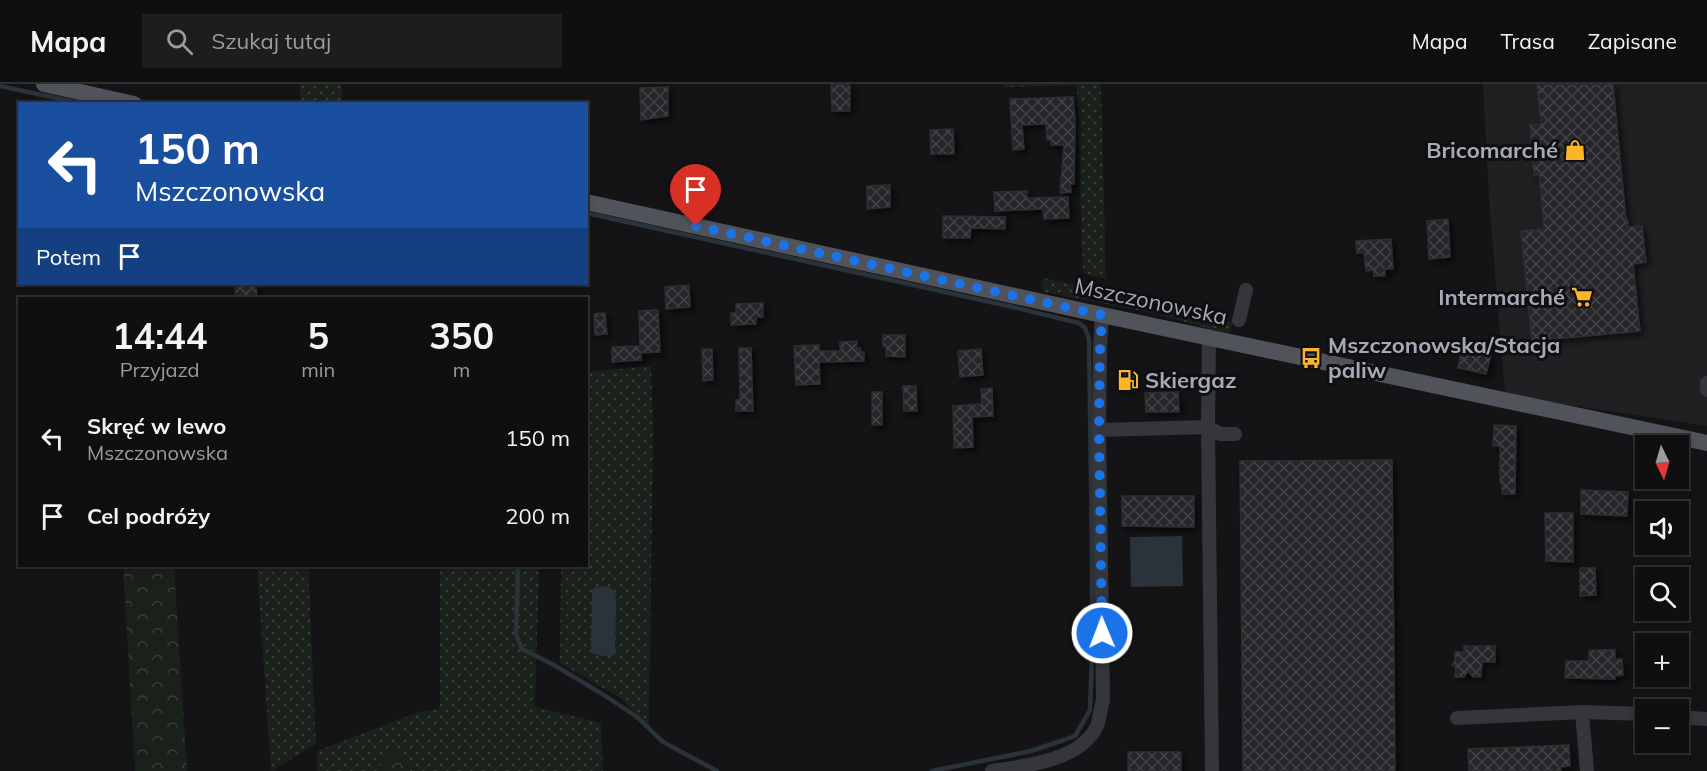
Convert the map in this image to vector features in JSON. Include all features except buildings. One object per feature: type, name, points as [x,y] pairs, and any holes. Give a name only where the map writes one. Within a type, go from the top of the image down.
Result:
[{"type":"main road","points":[[44,84],[125,102]]},
{"type":"main road","name":"Mszczonowska","points":[[588,202],[1102,315],[1706,441]]},
{"type":"street","points":[[1239,320],[1246,290]]},
{"type":"street","points":[[992,771],[1031,765],[1060,757],[1083,743],[1096,728],[1103,700],[1099,430],[1102,315]]},
{"type":"street","points":[[1209,336],[1212,771]]},
{"type":"street","points":[[1707,383],[1707,390]]},
{"type":"street","points":[[1099,430],[1208,427],[1220,434],[1235,434]]},
{"type":"street","points":[[1457,718],[1582,712],[1635,714]]},
{"type":"street","points":[[1582,712],[1587,771]]},
{"type":"street","points":[[1689,718],[1707,719]]},
{"type":"shaded area","points":[[1483,84],[1707,84],[1707,426],[1505,395],[1489,199]]},
{"type":"shaded area","points":[[1182,536],[1183,586],[1131,587],[1130,537]]},
{"type":"shaded area","points":[[606,586],[615,591],[616,597],[615,655],[609,656],[591,651],[592,590]]},
{"type":"green space","points":[[300,84],[342,84],[342,102],[300,102]]},
{"type":"green space","points":[[1004,84],[1101,84],[1106,279],[1083,273],[1077,85],[1004,87]]},
{"type":"green space","points":[[1043,278],[1139,298],[1162,306],[1233,322],[1230,334],[1152,313],[1044,292]]},
{"type":"green space","points":[[651,366],[653,432],[649,728],[622,699],[560,663],[561,567],[588,567],[588,372]]},
{"type":"green space","points":[[123,567],[174,567],[187,771],[135,771]]},
{"type":"green space","points":[[257,567],[308,567],[316,744],[271,771]]},
{"type":"green space","points":[[440,567],[539,567],[535,707],[601,723],[603,771],[317,771],[317,751],[416,713],[440,709]]},
{"type":"green space","points":[[392,750],[410,768],[410,771],[381,771],[381,761]]},
{"type":"waterway","points":[[0,86],[75,102]]},
{"type":"waterway","points":[[588,213],[1013,307],[1079,323],[1085,328],[1089,339],[1092,547],[1090,710],[1075,736],[1031,751],[932,771]]},
{"type":"waterway","points":[[518,567],[516,634],[522,649],[604,695],[637,717],[663,742],[717,771]]},
{"type":"place","name":"Bricomarché","points":[[1575,150]]},
{"type":"place","name":"Intermarché","points":[[1582,297]]},
{"type":"place","name":"Mszczonowska/Stacja paliw","points":[[1311,358]]},
{"type":"place","name":"Skiergaz","points":[[1128,380]]},
{"type":"route","points":[[696,226],[1102,315],[1099,430],[1102,633]]}]
